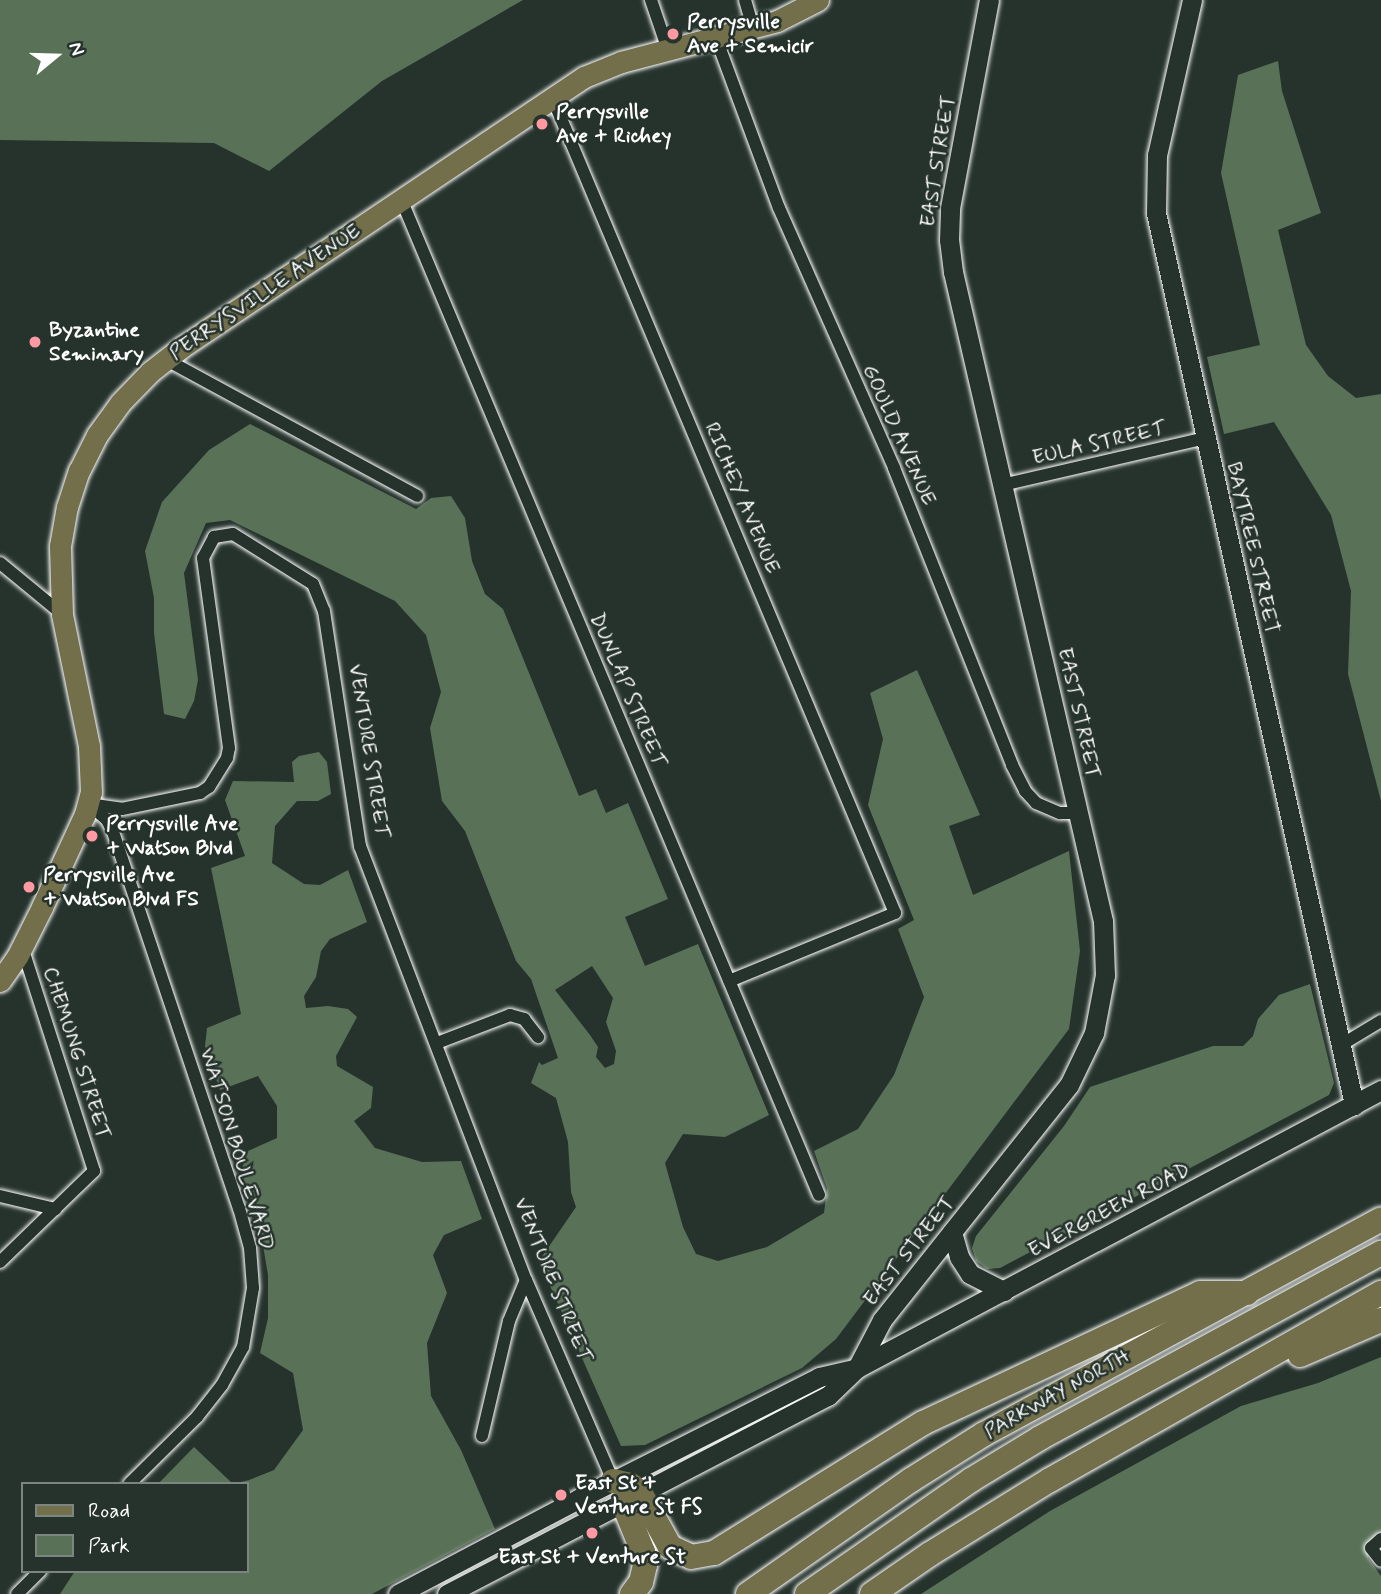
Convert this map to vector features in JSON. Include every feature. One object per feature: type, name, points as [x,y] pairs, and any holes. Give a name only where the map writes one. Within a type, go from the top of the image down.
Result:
[{"type":"highway","name":"PARKWAY NORTH","points":[[748,1594],[911,1480],[984,1434],[1063,1388],[1247,1293],[1381,1219]]},
{"type":"highway","points":[[807,1594],[971,1480],[1040,1438],[1381,1253]]},
{"type":"highway","points":[[626,1493],[670,1547],[691,1557],[714,1553],[923,1423],[1200,1293],[1247,1293]]},
{"type":"highway","points":[[872,1594],[930,1553],[1039,1487],[1381,1293]]},
{"type":"highway","points":[[1181,1408],[1381,1320]]},
{"type":"highway","points":[[626,1493],[645,1565],[640,1582],[632,1594]]},
{"type":"main road","name":"PERRYSVILLE AVENUE","points":[[0,981],[22,947],[88,804],[93,781],[91,758],[62,614],[60,546],[76,480],[107,419],[134,387],[166,359],[552,97],[596,72],[668,50],[753,29],[790,16],[818,0]]},
{"type":"street","points":[[651,0],[668,50]]},
{"type":"street","points":[[745,0],[753,29]]},
{"type":"street","name":"EAST STREET","points":[[398,1594],[626,1493],[828,1396],[857,1368],[882,1320],[1069,1085],[1094,1033],[1103,996],[1106,957],[1103,921],[953,272],[949,240],[950,208],[989,0]]},
{"type":"street","name":"BAYTREE STREET","points":[[1192,0],[1157,155],[1155,199],[1205,438],[1354,1105]]},
{"type":"street","name":"GOULD AVENUE","points":[[716,38],[779,208],[894,468],[1016,773],[1025,791],[1036,803],[1059,813],[1079,813]]},
{"type":"street","name":"RICHEY AVENUE","points":[[552,97],[895,913],[729,981]]},
{"type":"street","name":"DUNLAP STREET","points":[[401,199],[819,1195]]},
{"type":"street","points":[[166,359],[416,496]]},
{"type":"street","name":"EULA STREET","points":[[1002,485],[1205,438]]},
{"type":"street","name":"VENTURE STREET","points":[[88,804],[122,809],[200,793],[209,787],[227,758],[229,748],[203,558],[214,537],[233,534],[308,579],[323,601],[360,846],[526,1280],[626,1493]]},
{"type":"street","points":[[0,563],[62,614]]},
{"type":"street","name":"WATSON BOULEVARD","points":[[88,804],[112,828],[239,1208],[252,1267],[249,1327],[234,1367],[197,1417],[131,1482]]},
{"type":"street","name":"CHEMUNG STREET","points":[[22,947],[94,1171],[55,1209]]},
{"type":"street","points":[[437,1044],[510,1015],[524,1018],[538,1037]]},
{"type":"street","points":[[1340,1045],[1381,1021]]},
{"type":"street","name":"EVERGREEN ROAD","points":[[857,1368],[1381,1090]]},
{"type":"street","points":[[0,1196],[55,1209]]},
{"type":"street","points":[[0,1262],[55,1209]]},
{"type":"street","points":[[952,1232],[960,1257],[970,1274],[1004,1291]]},
{"type":"street","points":[[482,1436],[509,1321],[526,1280]]},
{"type":"street","name":"EAST STREET","points":[[447,1594],[626,1493],[818,1377],[857,1368]]},
{"type":"street","points":[[1376,1543],[1381,1561]]},
{"type":"street","points":[[17,1594],[38,1573]]},
{"type":"green space","points":[[0,0],[523,0],[382,81],[269,171],[214,143],[0,140]]},
{"type":"green space","points":[[1278,61],[1282,91],[1321,213],[1278,230],[1306,345],[1328,376],[1356,398],[1381,394],[1381,801],[1348,674],[1351,591],[1331,515],[1274,422],[1224,434],[1207,357],[1260,345],[1221,173],[1238,75]]},
{"type":"green space","points":[[250,424],[416,509],[431,498],[451,496],[465,518],[472,561],[485,594],[503,609],[579,796],[596,789],[606,813],[628,803],[668,899],[625,917],[645,966],[698,944],[769,1115],[725,1137],[683,1134],[665,1163],[683,1227],[696,1254],[718,1261],[767,1247],[824,1213],[827,1188],[814,1151],[858,1129],[894,1075],[924,997],[898,929],[914,920],[868,805],[883,739],[870,693],[917,670],[980,815],[949,826],[973,895],[1069,851],[1080,951],[1069,1029],[836,1339],[802,1368],[645,1445],[621,1446],[539,1261],[576,1207],[571,1192],[568,1142],[556,1098],[531,1083],[539,1062],[542,1065],[558,1058],[531,979],[516,961],[465,831],[442,801],[430,728],[441,692],[426,635],[395,601],[230,520],[206,523],[184,573],[198,680],[194,701],[185,719],[164,714],[154,633],[154,598],[145,551],[162,502],[209,450]],"holes":[[[592,966],[613,998],[606,1022],[616,1051],[614,1064],[605,1068],[596,1057],[598,1047],[555,990]]]},
{"type":"green space","points":[[319,752],[327,762],[331,794],[318,801],[297,801],[275,826],[272,863],[304,884],[320,885],[348,870],[367,922],[330,939],[321,951],[316,977],[304,996],[306,1008],[328,1006],[348,1009],[357,1017],[336,1056],[337,1066],[373,1087],[371,1108],[354,1121],[375,1148],[422,1162],[461,1161],[482,1219],[444,1235],[433,1255],[447,1293],[427,1343],[431,1396],[461,1450],[495,1529],[372,1594],[60,1594],[74,1573],[248,1573],[248,1482],[241,1482],[274,1470],[303,1430],[293,1373],[260,1353],[268,1318],[268,1275],[261,1234],[241,1171],[248,1151],[277,1138],[277,1106],[258,1076],[220,1090],[205,1046],[207,1028],[241,1014],[211,868],[245,856],[225,800],[233,781],[294,782],[292,762],[299,756]]},
{"type":"green space","points":[[1310,984],[1334,1083],[1329,1095],[1000,1268],[987,1269],[976,1261],[972,1248],[976,1236],[1064,1126],[1090,1087],[1213,1046],[1243,1046],[1253,1036],[1258,1019],[1279,995]]},
{"type":"green space","points":[[1381,1357],[1381,1536],[1371,1544],[1368,1558],[1381,1576],[1381,1594],[921,1594],[1050,1511],[1241,1406],[1318,1383]]},
{"type":"green space","points":[[194,1447],[231,1482],[160,1482]]},
{"type":"place","name":"Perrysville Ave + Semicir","points":[[673,34]]},
{"type":"place","name":"Perrysville Ave + Richey","points":[[542,124]]},
{"type":"place","name":"Byzantine Seminary","points":[[35,342]]},
{"type":"place","name":"Perrysville Ave + Watson Blvd","points":[[92,836]]},
{"type":"place","name":"Perrysville Ave + Watson Blvd FS","points":[[29,887]]},
{"type":"place","name":"East St + Venture St FS","points":[[561,1495]]},
{"type":"place","name":"East St + Venture St","points":[[592,1533]]}]
